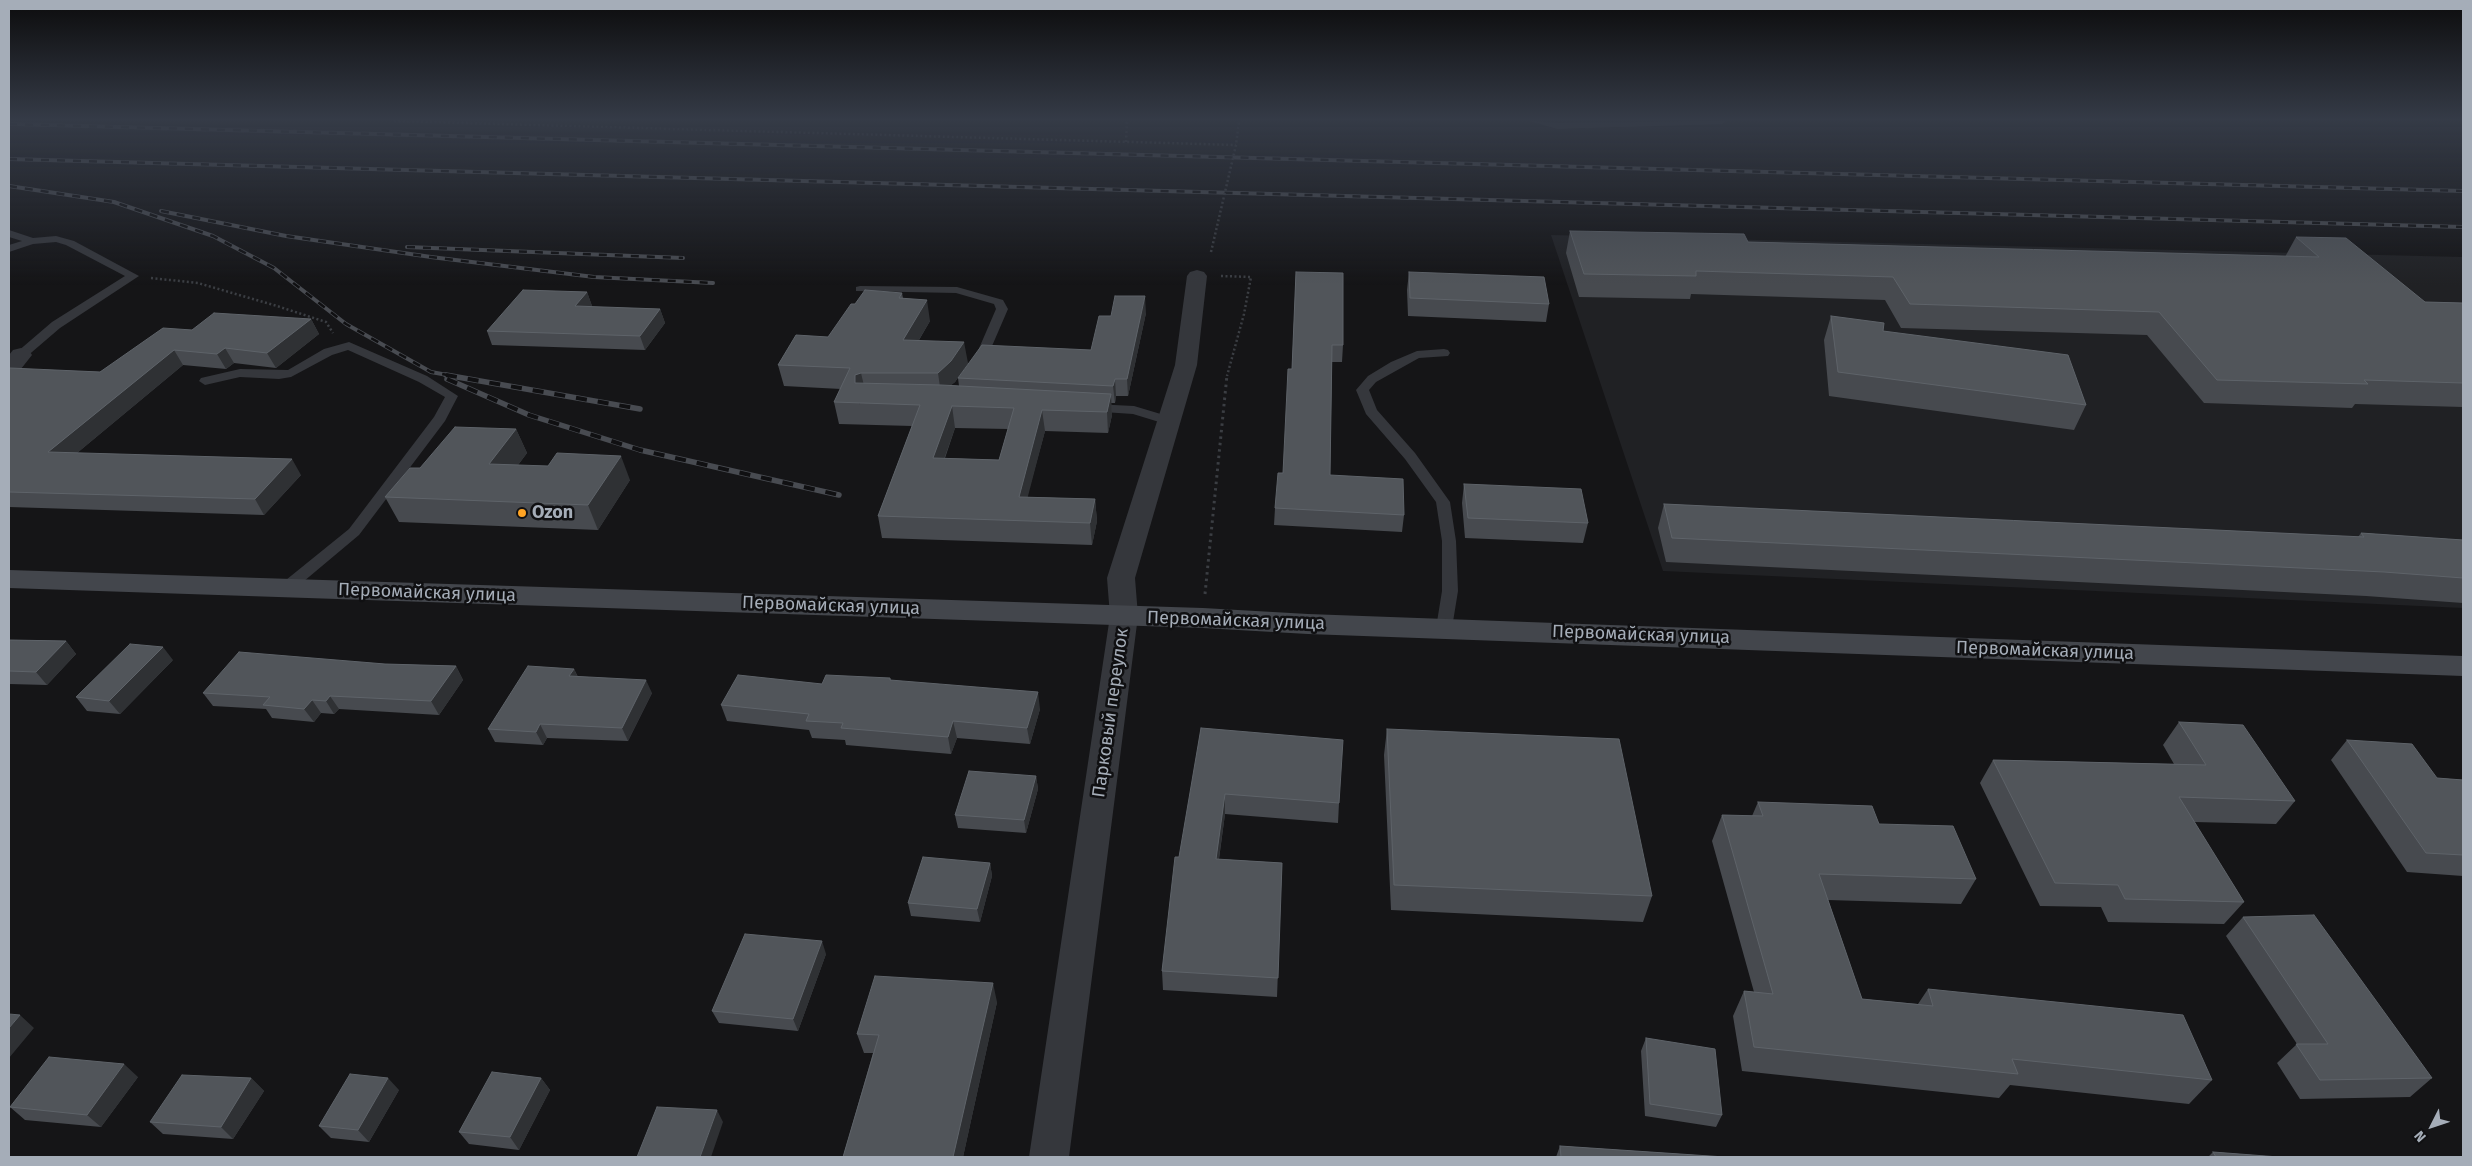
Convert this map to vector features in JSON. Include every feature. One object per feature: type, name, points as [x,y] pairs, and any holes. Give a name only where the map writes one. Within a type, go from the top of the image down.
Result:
[{"type":"main road","name":"Первомайская улица","points":[[9,579],[1203,618],[1308,624],[2463,666]]},
{"type":"street","name":"Парковый переулок","points":[[1049,1157],[1124,616],[1121,578],[1186,365],[1208,268]]},
{"type":"lane","points":[[9,233],[32,241]]},
{"type":"lane","points":[[9,249],[32,241],[56,239],[70,243],[133,276],[56,325],[15,362]]},
{"type":"lane","points":[[860,289],[957,290],[999,302],[1002,309],[996,325],[983,354],[970,372]]},
{"type":"lane","points":[[205,381],[240,373],[280,375],[291,373],[343,346],[356,349],[423,379],[452,396],[440,418],[354,532],[286,588]]},
{"type":"lane","points":[[1444,353],[1417,355],[1372,379],[1362,390],[1371,411],[1410,456],[1443,502],[1449,541],[1450,591],[1444,628]]},
{"type":"lane","points":[[1075,407],[1134,410],[1169,421]]},
{"type":"path","points":[[1203,618],[1228,367],[1244,314],[1251,277],[1208,268],[1229,175]]},
{"type":"path","points":[[133,276],[198,284],[326,322],[343,346]]},
{"type":"shaded area","points":[[1551,235],[2463,257],[2463,608],[1663,571]]},
{"type":"building","points":[[1570,231],[1744,234],[1748,242],[2319,257],[2296,237],[2346,238],[2425,302],[2463,303],[2463,383],[2364,380],[2368,384],[2217,380],[2159,312],[1910,304],[1893,277],[1696,271],[1696,276],[1584,274]]},
{"type":"building","points":[[1296,272],[1343,273],[1343,345],[1332,345],[1330,475],[1403,479],[1404,515],[1275,508],[1278,473],[1283,473],[1288,369],[1292,369]]},
{"type":"building","points":[[1409,272],[1544,277],[1549,304],[1410,298]]},
{"type":"building","points":[[523,290],[587,292],[575,306],[660,309],[640,336],[487,331]]},
{"type":"building","points":[[865,290],[902,293],[899,298],[927,300],[903,340],[964,342],[951,361],[938,373],[861,373],[855,375],[855,383],[941,385],[1111,394],[1107,412],[1042,410],[1019,497],[1095,499],[1090,523],[878,516],[920,405],[834,402],[850,368],[778,365],[796,335],[828,337],[851,304],[855,304]],"holes":[[[952,406],[1014,408],[999,460],[933,458]]]},
{"type":"building","points":[[1115,296],[1145,296],[1127,379],[1115,379],[1113,386],[958,378],[982,345],[1091,350],[1099,316],[1111,316]]},
{"type":"building","points":[[214,313],[311,319],[267,353],[225,348],[217,354],[174,350],[48,452],[292,459],[255,499],[9,492],[10,368],[100,372],[163,328],[192,330]]},
{"type":"building","points":[[1831,316],[1884,323],[1883,331],[2068,355],[2086,405],[1838,372]]},
{"type":"building","points":[[455,427],[516,429],[489,464],[548,466],[557,453],[621,456],[588,505],[385,497],[410,468],[420,468]]},
{"type":"building","points":[[1464,484],[1581,489],[1588,523],[1468,518]]},
{"type":"building","points":[[1664,504],[2364,537],[2361,533],[2463,540],[2463,578],[2384,572],[1672,538]]},
{"type":"building","points":[[9,640],[66,641],[36,672],[9,671]]},
{"type":"building","points":[[130,644],[163,647],[109,701],[76,697]]},
{"type":"building","points":[[239,652],[385,664],[456,666],[431,701],[330,696],[326,701],[312,700],[304,709],[263,705],[270,697],[203,693]]},
{"type":"building","points":[[528,666],[574,669],[569,676],[646,680],[622,728],[540,724],[536,732],[488,729]]},
{"type":"building","points":[[738,675],[822,684],[826,675],[890,678],[890,680],[1038,692],[1027,728],[953,721],[948,737],[841,728],[843,723],[806,721],[809,714],[721,705]]},
{"type":"building","points":[[2179,722],[2243,725],[2295,801],[2179,797],[2244,902],[2125,899],[2118,885],[2055,883],[1993,760],[2206,765]]},
{"type":"building","points":[[1201,728],[1343,740],[1339,803],[1225,794],[1216,859],[1282,863],[1278,978],[1162,971],[1175,857],[1179,857]]},
{"type":"building","points":[[1387,729],[1619,739],[1652,896],[1394,885]]},
{"type":"building","points":[[2347,740],[2412,744],[2437,778],[2463,780],[2463,855],[2426,853]]},
{"type":"building","points":[[969,771],[1036,776],[1024,820],[955,815]]},
{"type":"building","points":[[1758,802],[1872,806],[1879,824],[1953,826],[1976,879],[1819,874],[1862,999],[1933,1006],[1928,989],[2183,1015],[2212,1080],[2012,1059],[2018,1074],[1754,1047],[1744,991],[1773,994],[1722,815],[1763,816]]},
{"type":"building","points":[[923,857],[990,863],[977,909],[908,903]]},
{"type":"building","points":[[2314,915],[2432,1078],[2320,1080],[2296,1044],[2328,1044],[2243,917]]},
{"type":"building","points":[[745,934],[822,941],[793,1019],[712,1011]]},
{"type":"building","points":[[875,976],[993,983],[953,1157],[843,1157],[879,1035],[857,1034]]},
{"type":"building","points":[[9,1014],[20,1015],[9,1028]]},
{"type":"building","points":[[1646,1038],[1715,1049],[1722,1115],[1650,1104]]},
{"type":"building","points":[[49,1057],[124,1064],[87,1115],[10,1107]]},
{"type":"building","points":[[492,1072],[541,1078],[510,1137],[459,1132]]},
{"type":"building","points":[[350,1074],[388,1078],[358,1130],[319,1126]]},
{"type":"building","points":[[182,1075],[251,1078],[221,1127],[150,1122]]},
{"type":"building","points":[[657,1107],[717,1110],[700,1157],[637,1157]]},
{"type":"building","points":[[1560,1146],[1725,1157],[1561,1157]]},
{"type":"building","points":[[2213,1152],[2279,1157],[2216,1157]]},
{"type":"railway","points":[[601,175],[2463,227]]},
{"type":"railway","points":[[1892,175],[2463,191]]},
{"type":"railway","points":[[9,186],[114,202],[213,236],[274,268],[346,324],[431,372],[453,376]]},
{"type":"railway","points":[[161,211],[286,236],[431,257],[594,277],[713,283]]},
{"type":"railway","points":[[407,247],[683,258]]},
{"type":"railway","points":[[446,375],[640,409]]},
{"type":"railway","points":[[447,379],[529,415],[640,450],[839,495]]},
{"type":"place","name":"Ozon","points":[[522,513]]}]
